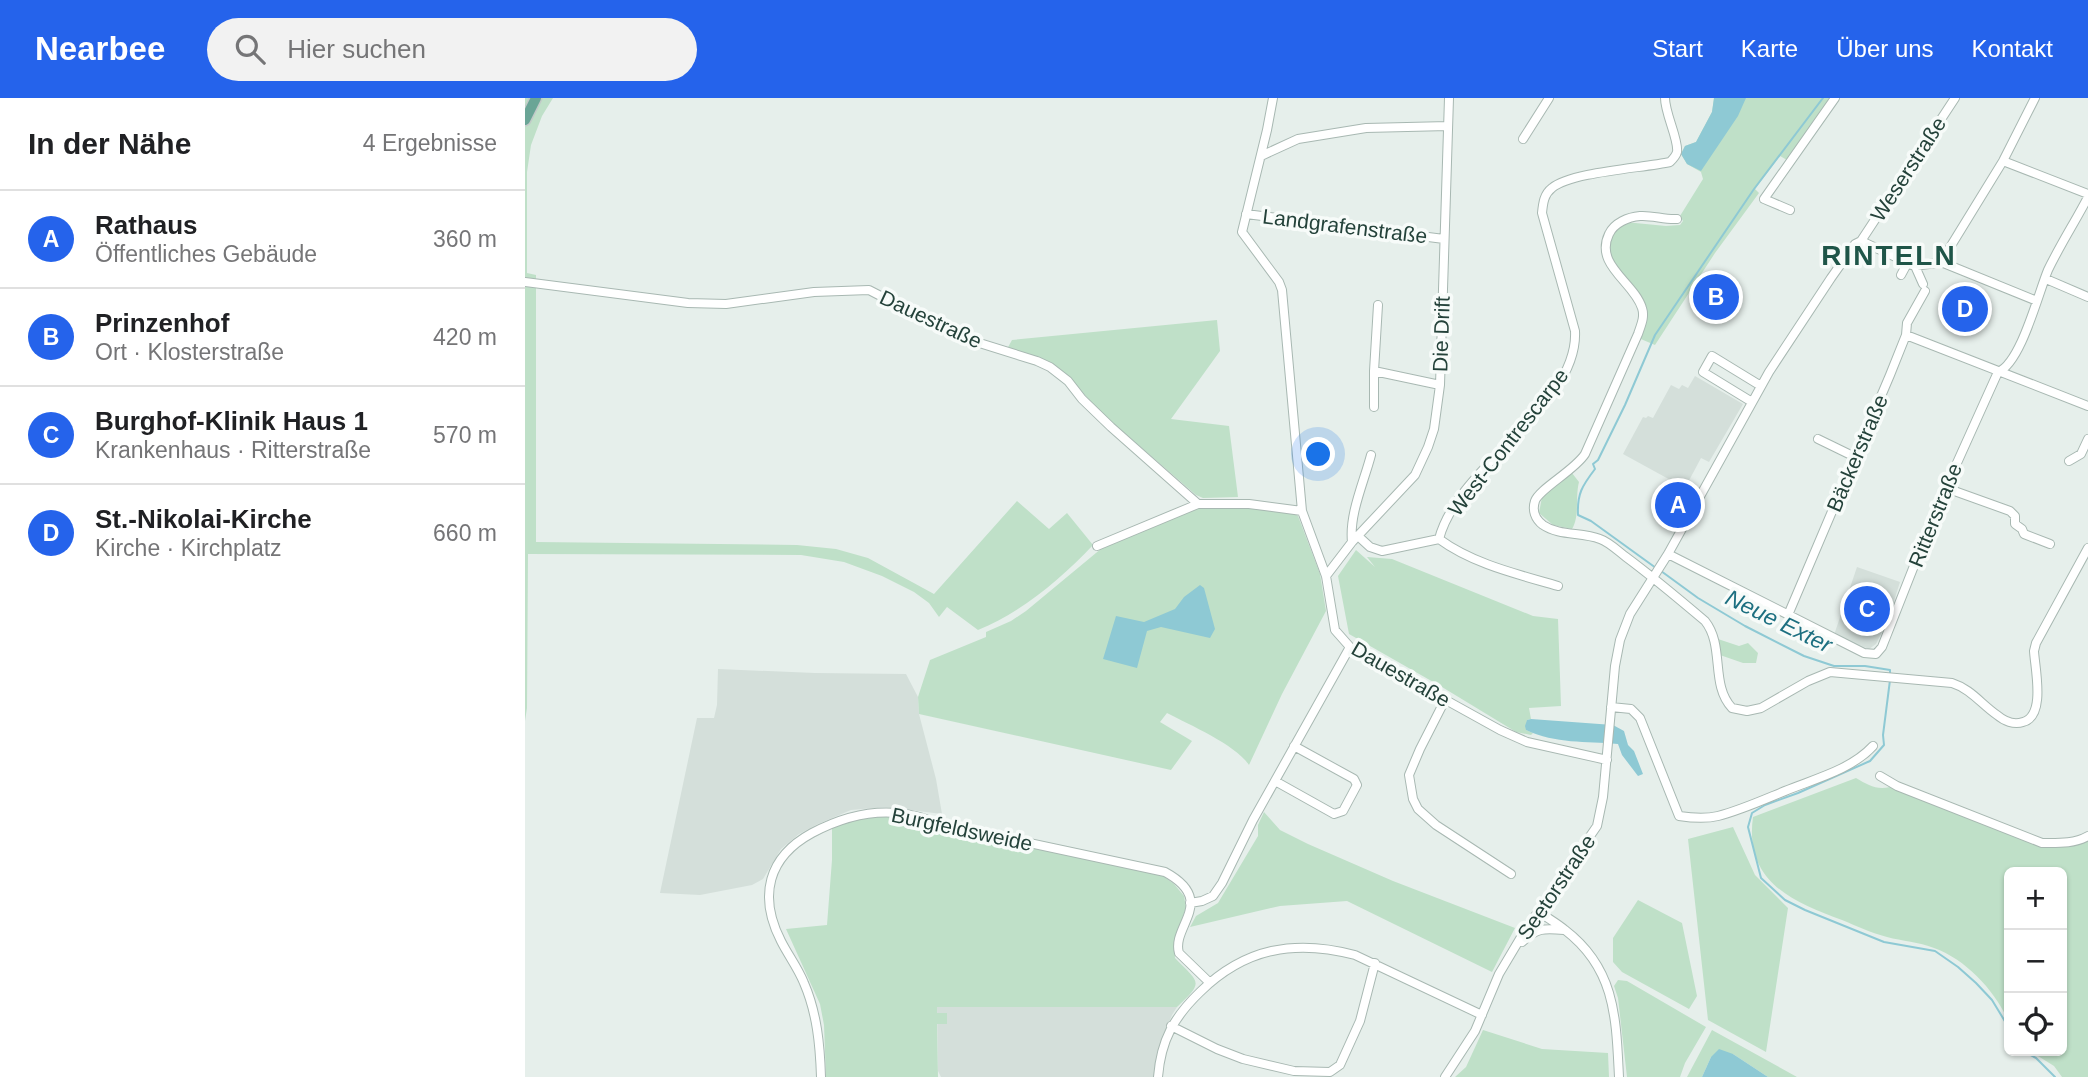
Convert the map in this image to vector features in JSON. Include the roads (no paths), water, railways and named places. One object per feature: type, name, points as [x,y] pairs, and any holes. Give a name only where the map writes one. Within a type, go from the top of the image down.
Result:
[{"type":"main road","points":[[525,120],[536,98]]},
{"type":"street","points":[[1246,214],[1273,98]]},
{"type":"street","name":"Die Drift","points":[[1327,576],[1355,539],[1415,475],[1434,429],[1440,385],[1448,126],[1452,98]]},
{"type":"street","points":[[1523,138],[1549,98]]},
{"type":"street","name":"West-Contrescarpe","points":[[1439,539],[1442,526],[1462,494],[1538,410],[1571,362],[1576,344],[1575,331],[1542,213],[1544,198],[1551,188],[1568,179],[1670,162],[1677,149],[1665,109],[1665,98]]},
{"type":"street","points":[[1790,211],[1764,200],[1835,98]]},
{"type":"street","name":"Weserstraße","points":[[1752,402],[1831,278],[1855,244],[1861,241],[1955,98]]},
{"type":"street","points":[[1939,263],[2003,161],[2035,98]]},
{"type":"street","points":[[1261,156],[1298,139],[1366,128],[1448,126]]},
{"type":"street","points":[[2003,161],[2088,196]]},
{"type":"street","name":"Ritterstraße","points":[[1788,615],[1864,653],[1876,654],[1882,647],[1946,488],[1998,372],[2006,369],[2028,327],[2046,279],[2088,196]]},
{"type":"street","name":"Landgrafenstraße","points":[[1246,214],[1444,239]]},
{"type":"street","name":"Dauestraße","points":[[1246,214],[1242,232],[1282,290],[1302,510],[1327,576],[1335,630],[1350,647],[1500,730],[1527,742],[1607,756]]},
{"type":"street","points":[[1677,219],[1640,216],[1611,228],[1604,249],[1607,259],[1642,307],[1643,317],[1585,454],[1575,467],[1536,497],[1534,505],[1538,521],[1545,527],[1600,539],[1656,572],[1705,621],[1716,640],[1723,693],[1732,708],[1747,711],[1761,708],[1808,681],[1830,672],[1960,686],[2003,719],[2021,723],[2030,719],[2037,700],[2034,651],[2036,643],[2088,548]]},
{"type":"street","points":[[1861,241],[1912,264],[1939,263],[2037,301]]},
{"type":"street","points":[[1901,275],[1912,264]]},
{"type":"street","name":"Bäckerstraße","points":[[1788,615],[1906,335],[1907,323],[1924,288],[1912,264]]},
{"type":"street","points":[[2046,279],[2088,297]]},
{"type":"street","name":"Dauestraße","points":[[525,282],[635,298],[726,304],[814,292],[869,290],[957,336],[1050,367],[1068,381],[1111,427],[1198,504]]},
{"type":"street","points":[[1374,407],[1378,305]]},
{"type":"street","points":[[1906,335],[2088,407]]},
{"type":"street","points":[[1752,402],[1703,372],[1712,356],[1761,386]]},
{"type":"street","points":[[1374,370],[1440,385]]},
{"type":"street","name":"Seetorstraße","points":[[1445,1077],[1470,1041],[1499,974],[1538,911],[1597,826],[1604,797],[1615,666],[1620,640],[1630,614],[1668,554],[1752,402]]},
{"type":"street","points":[[1818,439],[1855,457]]},
{"type":"street","points":[[2069,461],[2081,454],[2088,439]]},
{"type":"street","points":[[1355,539],[1351,529],[1355,507],[1371,455]]},
{"type":"street","points":[[1946,488],[2010,511],[2015,516],[2015,524],[2024,534],[2050,544]]},
{"type":"street","points":[[1097,546],[1198,504],[1249,504],[1302,510]]},
{"type":"street","name":"West-Contrescarpe","points":[[1355,539],[1382,551],[1439,539]]},
{"type":"street","name":"West-Contrescarpe","points":[[1439,539],[1453,550],[1482,562],[1558,586]]},
{"type":"street","points":[[1668,554],[1788,615]]},
{"type":"street","points":[[1209,982],[1179,953],[1177,946],[1188,919],[1190,903],[1213,896],[1222,883],[1350,647]]},
{"type":"street","points":[[1445,700],[1409,775],[1413,799],[1418,809],[1436,825],[1511,874]]},
{"type":"street","points":[[1611,707],[1632,709],[1640,718],[1679,816],[1690,818],[1716,816],[1749,805],[1840,768],[1864,756],[1873,746]]},
{"type":"street","points":[[1275,781],[1334,814],[1343,811],[1348,803],[1357,785],[1354,779],[1294,746]]},
{"type":"street","points":[[1880,776],[1897,786],[2042,843],[2062,844],[2088,836]]},
{"type":"street","name":"Burgfeldsweide","points":[[821,1077],[818,1032],[813,1007],[804,983],[773,924],[769,892],[771,877],[780,858],[804,838],[840,820],[881,812],[915,816],[941,824],[1165,872],[1181,883],[1190,903]]},
{"type":"street","points":[[1538,911],[1567,931],[1590,955],[1606,981],[1616,1025],[1619,1077]]},
{"type":"street","points":[[1513,951],[1540,929],[1567,931]]},
{"type":"street","points":[[1158,1077],[1163,1045],[1171,1026],[1181,1011],[1209,982],[1250,957],[1290,947],[1332,949],[1355,955],[1482,1015]]},
{"type":"street","points":[[1171,1026],[1243,1059],[1294,1071],[1330,1072],[1340,1065],[1360,1021],[1375,964]]},
{"type":"water","points":[[1714,98],[1746,98],[1738,116],[1701,171],[1687,164],[1681,154],[1685,146],[1696,142],[1712,112]]},
{"type":"water","points":[[1200,585],[1204,588],[1215,629],[1210,638],[1161,627],[1147,631],[1137,668],[1103,659],[1116,616],[1144,622],[1175,609],[1184,597]]},
{"type":"water","points":[[1527,720],[1613,725],[1624,731],[1643,774],[1638,776],[1622,755],[1618,744],[1548,738],[1526,730]]},
{"type":"water","points":[[1719,1049],[1733,1054],[1768,1077],[1702,1077],[1711,1057]]},
{"type":"waterway","name":"Neue Exter","points":[[1656,568],[1591,521],[1578,515],[1581,490],[1595,469],[1593,464],[1598,460],[1625,405],[1655,335],[1754,189],[1823,98]]},
{"type":"waterway","name":"Neue Exter","points":[[1661,571],[1698,598],[1745,626],[1804,656],[1834,666],[1865,666],[1890,670],[1890,675]]},
{"type":"waterway","name":"Neue Exter","points":[[1890,680],[1884,745],[1870,761],[1752,813],[1748,827],[1761,878],[1785,900],[1805,910],[1884,942],[1935,951],[1976,983],[1992,1000],[2004,1020]]},
{"type":"waterway","name":"Neue Exter","points":[[2032,1056],[2055,1077]]},
{"type":"place","name":"Prinzenhof","points":[[1716,297]]},
{"type":"place","name":"St.-Nikolai-Kirche","points":[[1965,309]]},
{"type":"place","name":"Rathaus","points":[[1678,505]]},
{"type":"place","name":"Burghof-Klinik Haus 1","points":[[1867,609]]},
{"type":"district","name":"RINTELN","points":[[1889,255]]}]
